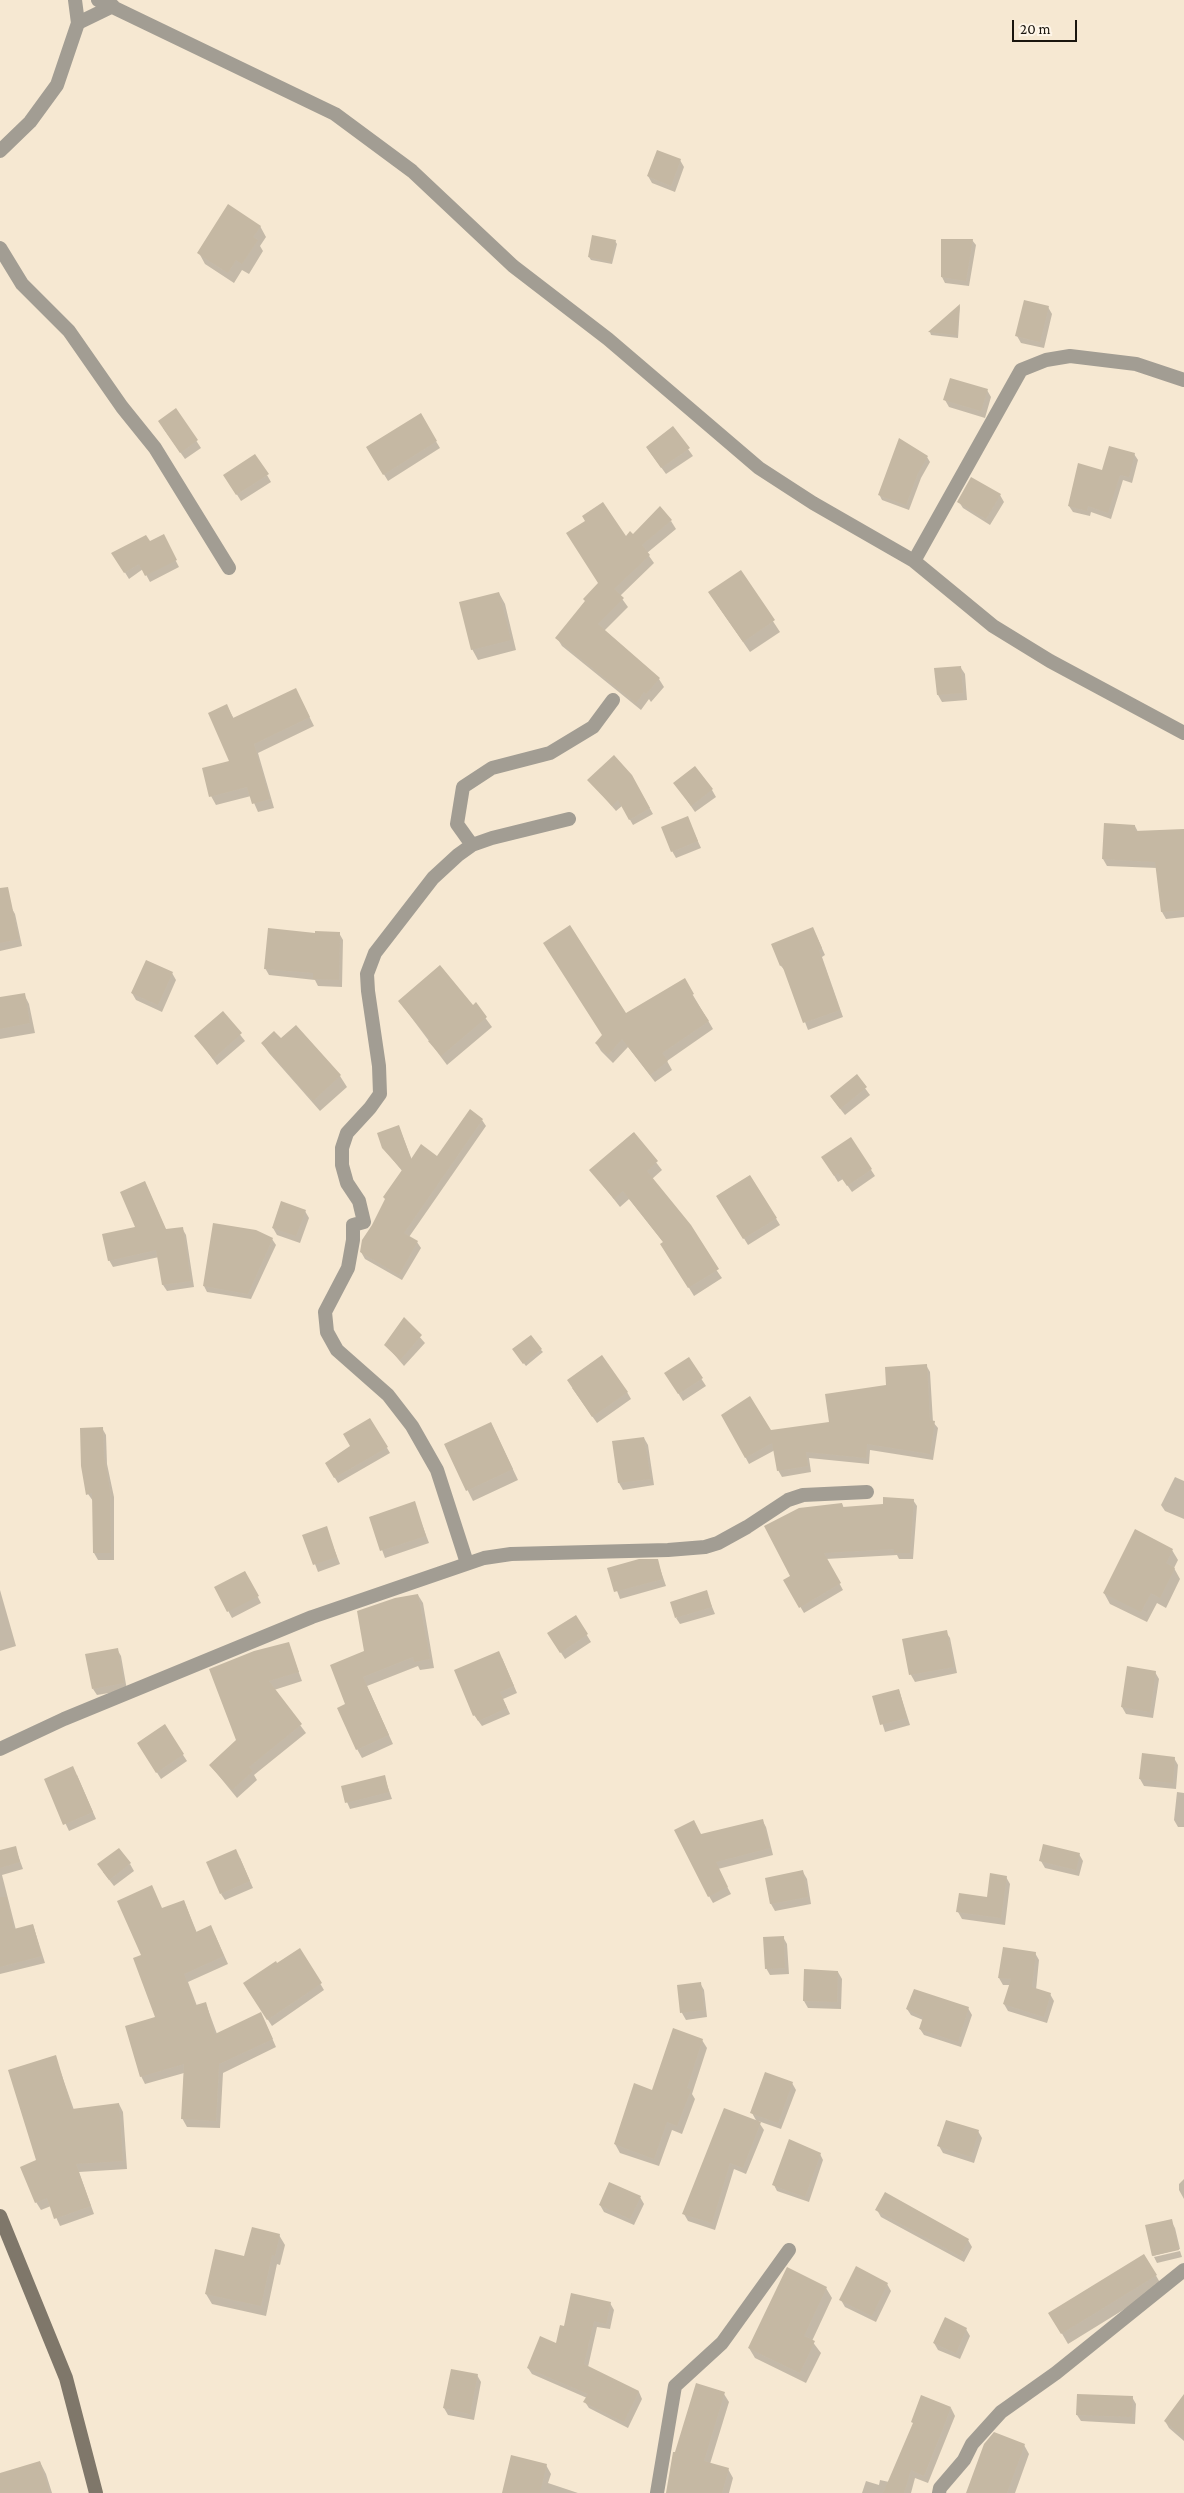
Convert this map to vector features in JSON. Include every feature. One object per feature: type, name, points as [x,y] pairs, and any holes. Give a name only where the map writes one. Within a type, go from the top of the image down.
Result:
[{"type":"main road","points":[[0,2216],[66,2378],[96,2493]]},
{"type":"street","points":[[0,151],[30,122],[57,85],[78,22],[75,0]]},
{"type":"street","points":[[98,0],[335,114],[412,171],[512,266],[608,339],[759,468],[814,503],[914,561],[993,626],[1050,661],[1184,733]]},
{"type":"street","points":[[78,22],[112,6]]},
{"type":"street","points":[[0,248],[22,284],[69,331],[122,407],[155,448],[229,568]]},
{"type":"street","points":[[914,561],[1021,370],[1046,360],[1070,356],[1136,364],[1184,380]]},
{"type":"street","points":[[472,846],[457,824],[463,787],[492,768],[550,753],[593,727],[613,700]]},
{"type":"street","points":[[467,1563],[437,1470],[416,1434],[388,1395],[338,1350],[327,1332],[325,1312],[348,1268],[353,1240],[353,1225],[364,1222],[359,1201],[347,1183],[342,1165],[342,1148],[347,1133],[380,1094],[380,1073],[371,1020],[367,974],[375,953],[433,878],[458,854],[492,838],[569,819]]},
{"type":"street","points":[[0,1749],[64,1719],[312,1617],[467,1563],[511,1554],[668,1550],[705,1547],[718,1543],[747,1527],[788,1500],[803,1495],[867,1492]]},
{"type":"street","points":[[657,2493],[675,2386],[722,2344],[789,2250]]},
{"type":"street","points":[[939,2493],[940,2488],[964,2460],[972,2444],[1001,2412],[1056,2373],[1184,2270]]},
{"type":"building","points":[[657,150],[681,159],[671,186],[647,176]]},
{"type":"building","points":[[228,204],[261,226],[253,237],[258,240],[242,264],[236,260],[228,273],[197,253]]},
{"type":"building","points":[[592,235],[616,240],[611,262],[588,257]]},
{"type":"building","points":[[941,239],[973,239],[966,281],[941,277]]},
{"type":"building","points":[[1024,300],[1049,306],[1040,342],[1015,336]]},
{"type":"building","points":[[960,304],[957,335],[928,332]]},
{"type":"building","points":[[950,378],[988,389],[981,411],[943,400]]},
{"type":"building","points":[[176,408],[198,440],[180,453],[158,421]]},
{"type":"building","points":[[421,413],[437,441],[383,475],[366,447]]},
{"type":"building","points":[[673,426],[690,448],[661,468],[646,447]]},
{"type":"building","points":[[899,438],[928,456],[918,473],[906,505],[878,495]]},
{"type":"building","points":[[1109,446],[1135,453],[1129,477],[1120,475],[1108,513],[1088,506],[1087,511],[1068,506],[1078,463],[1102,470]]},
{"type":"building","points":[[255,454],[269,474],[236,495],[223,475]]},
{"type":"building","points":[[971,477],[1001,494],[986,519],[957,502]]},
{"type":"building","points":[[603,502],[626,536],[630,531],[633,534],[660,506],[672,520],[642,545],[650,555],[614,589],[624,598],[598,624],[660,678],[646,694],[644,692],[636,703],[555,638],[585,601],[583,599],[598,583],[566,533],[585,521],[582,516]]},
{"type":"building","points":[[164,534],[177,560],[145,576],[139,564],[124,573],[111,553],[146,535],[150,541]]},
{"type":"building","points":[[741,570],[775,620],[743,642],[708,592]]},
{"type":"building","points":[[499,592],[511,640],[471,650],[459,602]]},
{"type":"building","points":[[961,666],[963,693],[937,695],[934,668]]},
{"type":"building","points":[[296,688],[310,717],[254,744],[270,799],[252,804],[247,787],[209,797],[202,768],[229,761],[208,713],[227,704],[233,718]]},
{"type":"building","points":[[614,755],[632,775],[650,808],[629,820],[618,800],[612,806],[587,780]]},
{"type":"building","points":[[695,766],[713,789],[691,806],[673,783]]},
{"type":"building","points":[[688,816],[698,841],[671,852],[661,827]]},
{"type":"building","points":[[1104,823],[1135,825],[1135,831],[1184,829],[1184,910],[1161,912],[1155,862],[1102,859]]},
{"type":"building","points":[[8,887],[19,939],[0,943],[0,888]]},
{"type":"building","points":[[570,925],[626,1013],[685,978],[694,994],[692,995],[709,1021],[662,1053],[668,1061],[650,1075],[622,1039],[608,1055],[595,1043],[602,1035],[543,943]]},
{"type":"building","points":[[813,927],[822,948],[819,950],[840,1010],[803,1023],[782,965],[780,966],[771,944]]},
{"type":"building","points":[[268,928],[315,933],[315,931],[340,932],[339,980],[313,979],[313,973],[264,969]]},
{"type":"building","points":[[146,960],[173,972],[158,1005],[131,993]]},
{"type":"building","points":[[440,965],[473,1005],[476,1002],[487,1017],[441,1056],[398,1001]]},
{"type":"building","points":[[25,993],[30,1023],[0,1029],[0,997]]},
{"type":"building","points":[[223,1011],[242,1033],[213,1059],[194,1036]]},
{"type":"building","points":[[296,1025],[341,1075],[313,1101],[261,1043],[274,1031],[281,1038]]},
{"type":"building","points":[[857,1074],[867,1087],[840,1109],[830,1096]]},
{"type":"building","points":[[470,1109],[483,1119],[404,1233],[418,1241],[399,1275],[360,1252],[362,1240],[385,1199],[383,1197],[402,1170],[382,1148],[377,1133],[399,1125],[411,1159],[421,1144],[437,1156]]},
{"type":"building","points":[[634,1132],[658,1161],[647,1171],[691,1225],[719,1269],[688,1288],[660,1244],[663,1242],[623,1191],[614,1199],[589,1170]]},
{"type":"building","points":[[851,1137],[872,1169],[847,1186],[838,1173],[834,1176],[821,1157]]},
{"type":"building","points":[[750,1175],[777,1218],[743,1239],[716,1196]]},
{"type":"building","points":[[145,1181],[166,1229],[183,1227],[191,1281],[162,1285],[156,1250],[108,1261],[102,1234],[135,1227],[120,1192]]},
{"type":"building","points":[[281,1201],[306,1210],[296,1236],[272,1228]]},
{"type":"building","points":[[213,1223],[256,1230],[273,1238],[248,1294],[203,1286]]},
{"type":"building","points":[[404,1317],[422,1335],[400,1360],[384,1345]]},
{"type":"building","points":[[531,1335],[542,1349],[523,1364],[512,1349]]},
{"type":"building","points":[[602,1355],[628,1392],[592,1417],[567,1380]]},
{"type":"building","points":[[689,1357],[703,1378],[678,1394],[664,1373]]},
{"type":"building","points":[[927,1364],[930,1420],[935,1421],[930,1454],[867,1444],[866,1458],[806,1452],[808,1466],[777,1471],[772,1443],[745,1458],[721,1415],[750,1396],[771,1430],[829,1422],[825,1394],[886,1385],[885,1367]]},
{"type":"building","points":[[370,1418],[388,1447],[334,1478],[325,1463],[350,1446],[343,1434]]},
{"type":"building","points":[[491,1422],[513,1469],[466,1491],[444,1444]]},
{"type":"building","points":[[103,1427],[104,1456],[110,1489],[111,1553],[93,1553],[92,1493],[86,1495],[81,1466],[80,1428]]},
{"type":"building","points":[[644,1437],[651,1479],[618,1483],[612,1441]]},
{"type":"building","points":[[883,1497],[914,1499],[910,1553],[894,1553],[894,1549],[824,1553],[841,1583],[799,1608],[783,1580],[790,1576],[764,1526],[799,1508],[842,1503],[843,1507],[883,1504]]},
{"type":"building","points":[[415,1501],[426,1536],[380,1551],[369,1517]]},
{"type":"building","points":[[327,1526],[337,1557],[313,1565],[302,1535]]},
{"type":"building","points":[[1135,1529],[1173,1549],[1166,1563],[1175,1568],[1160,1598],[1151,1593],[1141,1612],[1103,1593]]},
{"type":"building","points":[[639,1559],[658,1559],[663,1579],[614,1592],[607,1568]]},
{"type":"building","points":[[245,1571],[259,1596],[227,1612],[214,1587]]},
{"type":"building","points":[[707,1590],[712,1607],[675,1618],[670,1602]]},
{"type":"building","points":[[418,1594],[430,1659],[414,1662],[413,1657],[363,1677],[389,1735],[356,1750],[337,1708],[345,1704],[330,1665],[364,1651],[357,1611],[395,1598]]},
{"type":"building","points":[[576,1615],[588,1634],[560,1653],[547,1633]]},
{"type":"building","points":[[947,1630],[954,1667],[909,1675],[902,1639]]},
{"type":"building","points":[[289,1642],[299,1672],[269,1681],[302,1724],[249,1767],[253,1771],[232,1790],[209,1765],[236,1740],[209,1669],[254,1651]]},
{"type":"building","points":[[118,1648],[124,1683],[92,1689],[85,1654]]},
{"type":"building","points":[[499,1651],[514,1686],[500,1692],[507,1708],[478,1721],[475,1715],[473,1716],[454,1670]]},
{"type":"building","points":[[1127,1666],[1156,1671],[1150,1712],[1121,1707]]},
{"type":"building","points":[[899,1689],[907,1718],[880,1725],[872,1696]]},
{"type":"building","points":[[165,1724],[184,1754],[156,1773],[137,1743]]},
{"type":"building","points":[[1142,1753],[1175,1757],[1173,1783],[1139,1779]]},
{"type":"building","points":[[73,1766],[93,1812],[63,1825],[44,1779]]},
{"type":"building","points":[[385,1775],[389,1792],[345,1803],[341,1786]]},
{"type":"building","points":[[763,1819],[770,1848],[716,1862],[728,1887],[708,1897],[674,1830],[694,1820],[701,1834]]},
{"type":"building","points":[[1043,1844],[1080,1853],[1076,1870],[1039,1861]]},
{"type":"building","points":[[16,1846],[20,1862],[0,1868],[0,1850]]},
{"type":"building","points":[[119,1848],[131,1863],[109,1880],[97,1864]]},
{"type":"building","points":[[236,1849],[250,1881],[220,1894],[206,1862]]},
{"type":"building","points":[[803,1870],[808,1897],[770,1904],[765,1878]]},
{"type":"building","points":[[990,1873],[1007,1876],[1001,1918],[956,1912],[959,1893],[987,1897]]},
{"type":"building","points":[[152,1885],[162,1908],[184,1900],[196,1932],[211,1925],[224,1956],[184,1974],[196,2005],[206,2002],[215,2034],[261,2012],[273,2039],[219,2064],[216,2121],[181,2119],[184,2064],[140,2077],[125,2026],[155,2017],[133,1958],[141,1955],[117,1901]]},
{"type":"building","points":[[0,1897],[7,1897],[14,1929],[33,1924],[42,1956],[0,1967]]},
{"type":"building","points":[[784,1936],[785,1968],[765,1969],[763,1937]]},
{"type":"building","points":[[1003,1947],[1036,1952],[1032,1987],[1051,1993],[1044,2017],[1003,2004],[1011,1979],[998,1978]]},
{"type":"building","points":[[300,1948],[322,1983],[267,2020],[243,1983]]},
{"type":"building","points":[[804,1969],[838,1971],[837,2002],[803,2001]]},
{"type":"building","points":[[701,1982],[704,2010],[680,2013],[677,1985]]},
{"type":"building","points":[[914,1989],[969,2007],[958,2042],[919,2029],[923,2017],[906,2009]]},
{"type":"building","points":[[673,2028],[703,2039],[687,2088],[691,2090],[677,2126],[667,2122],[654,2159],[614,2144],[634,2083],[652,2090]]},
{"type":"building","points":[[56,2055],[72,2109],[119,2103],[123,2161],[76,2164],[91,2206],[54,2219],[47,2198],[35,2203],[20,2167],[36,2160],[8,2070]]},
{"type":"building","points":[[765,2072],[793,2082],[778,2123],[750,2113]]},
{"type":"building","points":[[724,2108],[761,2122],[743,2168],[730,2163],[712,2223],[682,2214]]},
{"type":"building","points":[[946,2120],[979,2130],[971,2157],[937,2146]]},
{"type":"building","points":[[789,2139],[821,2153],[805,2197],[772,2185]]},
{"type":"building","points":[[609,2182],[641,2196],[630,2219],[599,2205]]},
{"type":"building","points":[[885,2192],[969,2239],[960,2256],[875,2210]]},
{"type":"building","points":[[1172,2219],[1179,2250],[1152,2256],[1145,2225]]},
{"type":"building","points":[[252,2227],[280,2234],[275,2256],[272,2255],[261,2306],[205,2294],[215,2249],[244,2256]]},
{"type":"building","points":[[1144,2254],[1157,2275],[1061,2334],[1048,2313]]},
{"type":"building","points":[[856,2266],[888,2283],[872,2316],[839,2300]]},
{"type":"building","points":[[787,2267],[827,2287],[804,2336],[815,2341],[800,2373],[748,2348]]},
{"type":"building","points":[[571,2293],[611,2302],[606,2324],[594,2321],[584,2364],[639,2391],[624,2422],[583,2402],[588,2394],[527,2368],[540,2336],[556,2343],[560,2325],[564,2326]]},
{"type":"building","points":[[945,2317],[967,2328],[956,2353],[933,2343]]},
{"type":"building","points":[[451,2369],[478,2374],[470,2414],[443,2408]]},
{"type":"building","points":[[696,2383],[725,2392],[704,2461],[729,2468],[722,2493],[666,2493],[673,2452],[675,2452]]},
{"type":"building","points":[[1077,2394],[1133,2396],[1132,2417],[1076,2415]]},
{"type":"building","points":[[1184,2394],[1184,2437],[1164,2421]]},
{"type":"building","points":[[921,2395],[951,2407],[942,2431],[924,2476],[911,2470],[904,2493],[883,2493],[913,2423],[911,2422]]},
{"type":"building","points":[[994,2432],[1025,2444],[1007,2493],[966,2493],[984,2444]]},
{"type":"building","points":[[511,2455],[547,2464],[540,2493],[502,2493]]},
{"type":"building","points":[[40,2461],[50,2493],[0,2493],[0,2473]]}]
